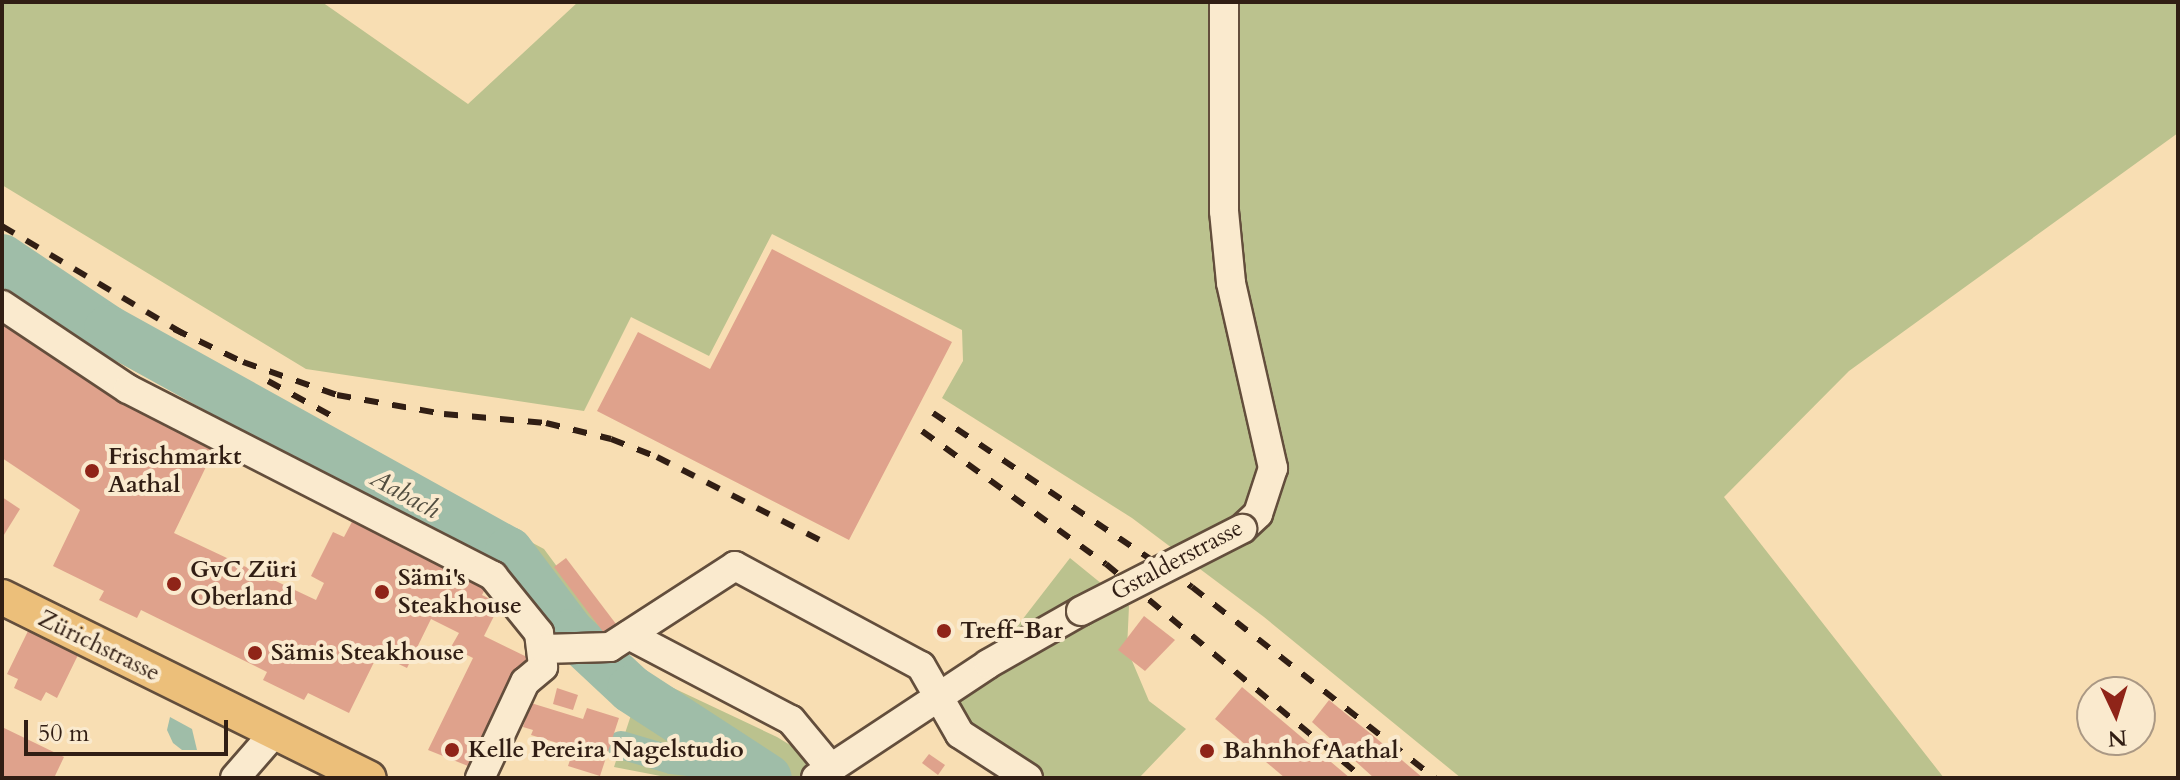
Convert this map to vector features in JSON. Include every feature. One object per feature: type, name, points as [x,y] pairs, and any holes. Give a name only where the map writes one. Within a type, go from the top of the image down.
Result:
[{"type":"main road","name":"Zürichstrasse","points":[[2,597],[369,778]]},
{"type":"street","name":"Gstalderstrasse","points":[[823,772],[937,696],[1081,611],[1242,529],[1258,514],[1273,468],[1231,283],[1224,211],[1224,2]]},
{"type":"street","points":[[2,305],[128,389],[493,576],[551,648]]},
{"type":"street","points":[[551,648],[620,641],[735,566],[921,666],[967,740],[1028,778]]},
{"type":"street","points":[[620,641],[791,720],[823,772]]},
{"type":"street","points":[[480,778],[525,682],[543,667],[551,648]]},
{"type":"street","points":[[235,778],[275,732]]},
{"type":"green space","points":[[2,2],[322,2],[468,104],[578,2],[2178,2],[2178,133],[1849,371],[1724,497],[1944,778],[1461,778],[1264,617],[1132,518],[942,398],[963,361],[962,330],[772,234],[709,356],[631,317],[584,411],[306,369],[2,185]]},
{"type":"green space","points":[[2,239],[314,426],[544,549],[633,669],[777,737],[844,778],[671,778],[614,767],[631,715],[590,681],[496,563],[101,353],[2,293]]},
{"type":"green space","points":[[1070,558],[1129,606],[1127,649],[1149,701],[1186,729],[1139,778],[1028,778],[937,696],[988,664]]},
{"type":"shaded area","points":[[170,717],[192,729],[197,750],[182,750],[173,743],[167,730]]},
{"type":"building","points":[[772,249],[952,342],[849,540],[597,411],[638,332],[710,369]]},
{"type":"building","points":[[2,317],[217,444],[174,533],[316,600],[324,583],[311,576],[333,532],[344,537],[354,518],[486,587],[482,595],[500,604],[484,636],[527,657],[473,768],[428,750],[473,658],[451,647],[459,633],[431,619],[407,668],[378,654],[349,713],[308,693],[304,700],[263,680],[267,672],[141,610],[137,618],[99,600],[104,591],[53,566],[80,510],[2,458]]},
{"type":"building","points":[[2,497],[20,509],[2,538]]},
{"type":"building","points":[[566,558],[616,624],[604,633],[554,567]]},
{"type":"building","points":[[1144,616],[1175,640],[1145,671],[1118,650]]},
{"type":"building","points":[[28,631],[78,655],[57,698],[46,692],[41,701],[14,688],[18,679],[7,674]]},
{"type":"building","points":[[1242,687],[1350,778],[1285,778],[1215,719]]},
{"type":"building","points":[[557,688],[578,695],[573,710],[553,704]]},
{"type":"building","points":[[1329,700],[1423,778],[1374,778],[1312,722]]},
{"type":"building","points":[[531,703],[583,719],[587,708],[619,718],[600,776],[568,766],[574,748],[531,735],[533,730],[523,727]]},
{"type":"building","points":[[2,727],[64,757],[54,778],[2,778]]},
{"type":"building","points":[[929,754],[945,765],[938,775],[922,763]]},
{"type":"waterway","name":"Aabach","points":[[2,258],[108,329],[509,551],[571,633],[631,689],[768,778]]},
{"type":"waterway","points":[[621,745],[672,760],[757,770]]},
{"type":"railway","points":[[2,226],[184,334]]},
{"type":"railway","points":[[174,329],[243,362],[337,395],[444,414],[546,423],[611,439],[657,457],[820,540]]},
{"type":"railway","points":[[268,381],[330,415]]},
{"type":"railway","points":[[933,413],[1192,587],[1435,778]]},
{"type":"railway","points":[[922,431],[1106,564],[1363,778]]},
{"type":"place","name":"Frischmarkt Aathal","points":[[92,471]]},
{"type":"place","name":"GvC Züri Oberland","points":[[174,584]]},
{"type":"place","name":"Sämi's Steakhouse","points":[[382,592]]},
{"type":"place","name":"Treff-Bar","points":[[944,631]]},
{"type":"place","name":"Sämis Steakhouse","points":[[255,653]]},
{"type":"place","name":"Kelle Pereira Nagelstudio","points":[[452,750]]},
{"type":"place","name":"Bahnhof Aathal","points":[[1207,751]]}]
